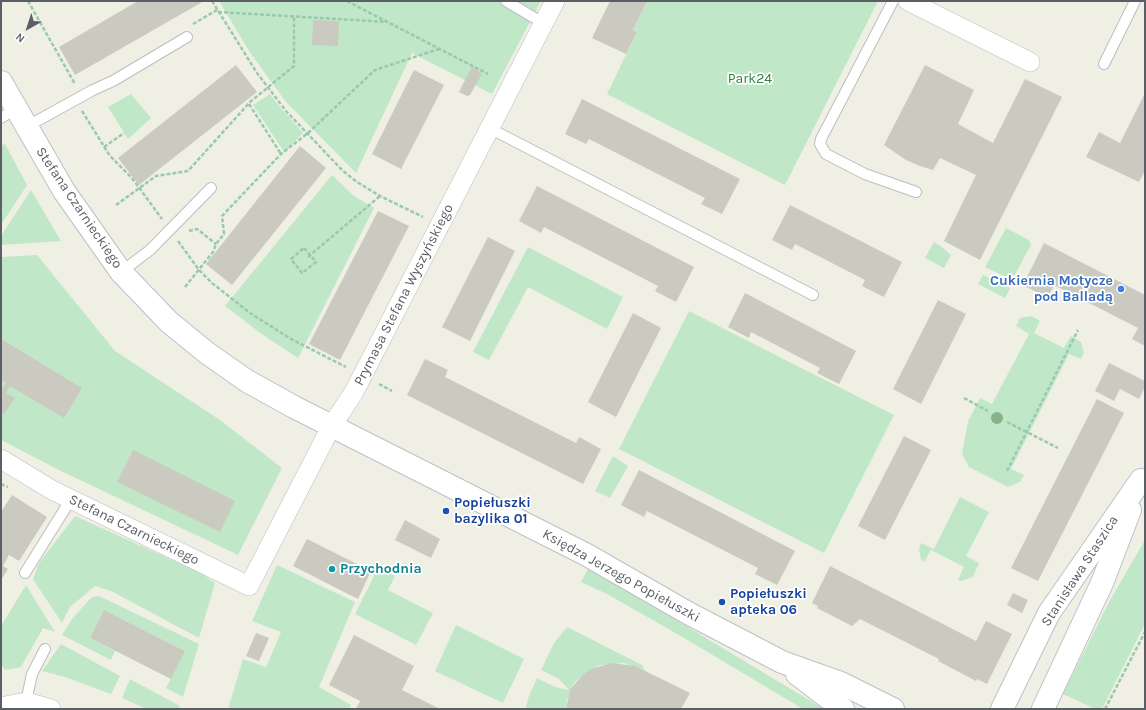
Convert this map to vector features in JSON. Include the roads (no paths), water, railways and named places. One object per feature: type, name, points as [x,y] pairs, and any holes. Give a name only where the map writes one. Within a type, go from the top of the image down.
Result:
[{"type":"street","name":"Prymasa Stefana Wyszyńskiego","points":[[248,586],[332,427],[354,392],[555,1]]},
{"type":"street","points":[[908,1],[1030,62]]},
{"type":"street","name":"Stefana Czarnieckiego","points":[[1,82],[14,118],[121,272],[169,322],[206,353],[247,381],[332,427]]},
{"type":"street","name":"Księdza Jerzego Popiełuszki","points":[[332,427],[580,552],[688,613],[782,662],[841,683],[893,709]]},
{"type":"street","name":"Stefana Czarnieckiego","points":[[1,459],[52,490],[248,586]]},
{"type":"street","name":"Stanisława Staszica","points":[[1001,704],[1049,613],[1143,476]]},
{"type":"street","name":"Stanisława Staszica","points":[[1043,709],[1102,584],[1143,476]]},
{"type":"street","name":"Księdza Jerzego Popiełuszki","points":[[782,662],[843,709]]},
{"type":"street","points":[[1,707],[26,702],[50,709]]},
{"type":"lane","points":[[506,1],[543,23]]},
{"type":"lane","points":[[893,1],[821,139],[820,144],[826,154],[865,174],[916,192]]},
{"type":"lane","points":[[1104,64],[1135,1]]},
{"type":"lane","points":[[14,118],[113,81],[187,37]]},
{"type":"lane","points":[[489,128],[812,295]]},
{"type":"lane","points":[[121,272],[150,250],[211,188]]},
{"type":"lane","points":[[25,573],[70,499]]},
{"type":"lane","points":[[26,702],[32,674],[45,649]]},
{"type":"place","name":"Cukiernia Motycze pod Balladą","points":[[1121,289]]},
{"type":"place","name":"Popiełuszki bazylika 01","points":[[446,511]]},
{"type":"place","name":"Przychodnia","points":[[332,569]]},
{"type":"place","name":"Popiełuszki apteka 06","points":[[722,602]]},
{"type":"park label","name":"Park24","points":[[750,79]]}]
